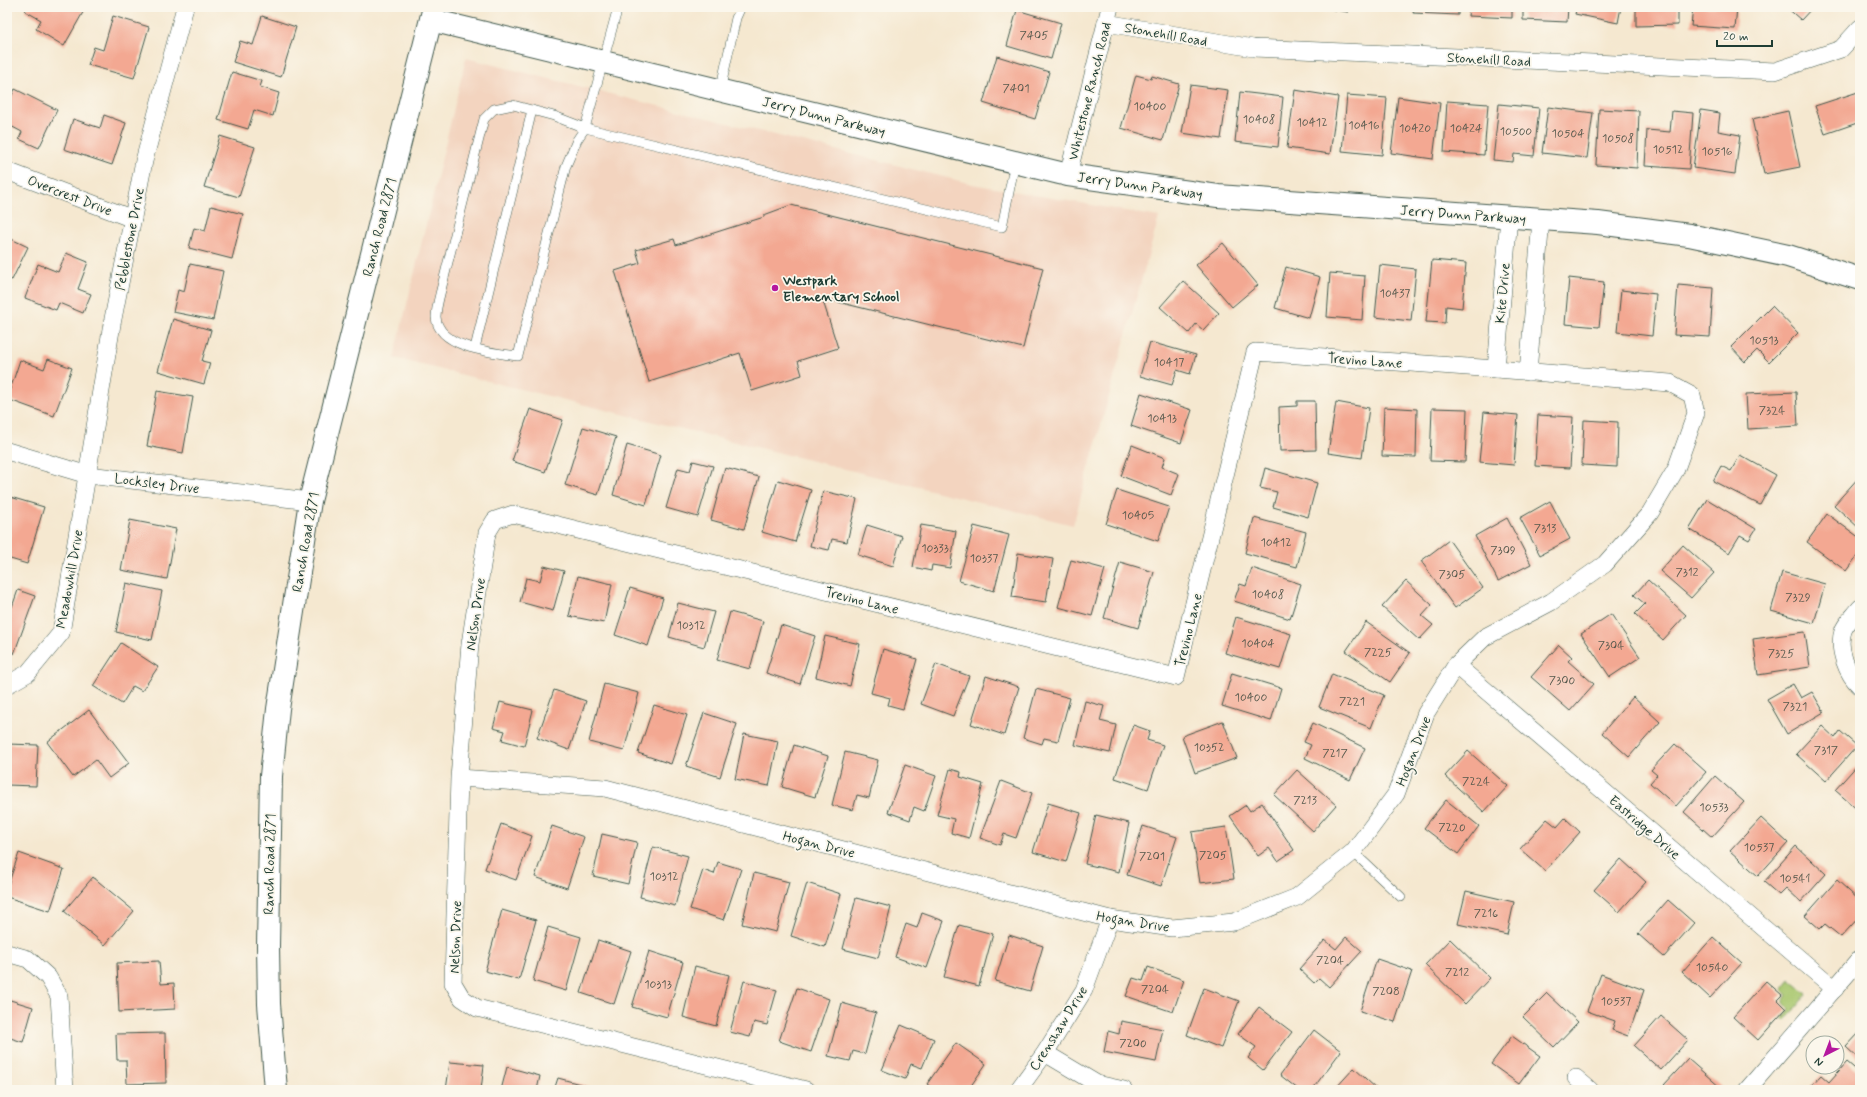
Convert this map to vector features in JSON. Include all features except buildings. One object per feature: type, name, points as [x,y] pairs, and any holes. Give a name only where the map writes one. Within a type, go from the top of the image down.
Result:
[{"type":"street","name":"Pebblestone Drive","points":[[88,475],[112,324],[144,161],[185,7]]},
{"type":"street","name":"Whitestone Ranch Road","points":[[1068,175],[1110,7]]},
{"type":"street","name":"Jerry Dunn Parkway","points":[[433,13],[604,62],[1068,175],[1218,196],[1598,223],[1689,235],[1788,256],[1860,279]]},
{"type":"street","name":"Ranch Road 2871","points":[[276,1090],[269,1004],[271,776],[278,709],[310,501],[433,13]]},
{"type":"street","name":"Stonehill Road","points":[[1106,24],[1253,48],[1775,71],[1842,49],[1860,28]]},
{"type":"street","name":"Overcrest Drive","points":[[7,171],[133,220]]},
{"type":"street","name":"Kite Drive","points":[[1496,369],[1509,217]]},
{"type":"street","points":[[1528,372],[1541,220]]},
{"type":"street","name":"Trevino Lane","points":[[495,520],[513,514],[1176,677],[1255,352],[1670,383],[1692,396]]},
{"type":"street","name":"Hogan Drive","points":[[459,778],[605,788],[1110,919],[1172,928],[1234,922],[1298,897],[1353,852],[1396,794],[1426,713],[1456,665],[1485,637],[1551,602],[1605,564],[1650,513],[1676,469],[1696,413],[1692,396]]},
{"type":"street","name":"Locksley Drive","points":[[7,451],[88,475],[310,501]]},
{"type":"street","name":"Meadowhill Drive","points":[[7,685],[28,673],[60,633],[88,475]]},
{"type":"street","name":"Nelson Drive","points":[[495,520],[487,533],[470,644],[459,778],[453,983],[462,998],[477,1008],[806,1090]]},
{"type":"street","points":[[1860,608],[1843,631],[1842,658],[1856,682],[1860,686]]},
{"type":"street","name":"Eastridge Drive","points":[[1456,665],[1835,989]]},
{"type":"street","name":"Crenshaw Drive","points":[[1018,1090],[1044,1053],[1084,990],[1110,919]]},
{"type":"street","points":[[7,953],[28,959],[48,977],[59,996],[65,1090]]},
{"type":"street","points":[[1747,1090],[1860,959]]},
{"type":"street","points":[[1044,1053],[1097,1084],[1124,1090]]},
{"type":"street","points":[[1576,1078],[1590,1090]]},
{"type":"lane","points":[[618,7],[585,128],[575,145],[566,166],[518,356],[461,346],[439,329],[436,317],[440,290],[484,119],[494,109],[513,105],[554,116],[585,128],[1002,227],[1016,162]]},
{"type":"lane","points":[[720,91],[736,18],[741,7]]},
{"type":"lane","points":[[475,348],[532,110]]},
{"type":"lane","points":[[1353,852],[1401,897]]},
{"type":"shaded area","name":"Westpark Elementary School","points":[[466,58],[972,184],[1159,217],[1073,525],[394,358]]},
{"type":"green space","points":[[1790,980],[1807,994],[1784,1021],[1782,1018],[1789,1009],[1783,1002],[1788,995],[1782,990]]},
{"type":"place","name":"Westpark Elementary School","points":[[775,288]]}]
